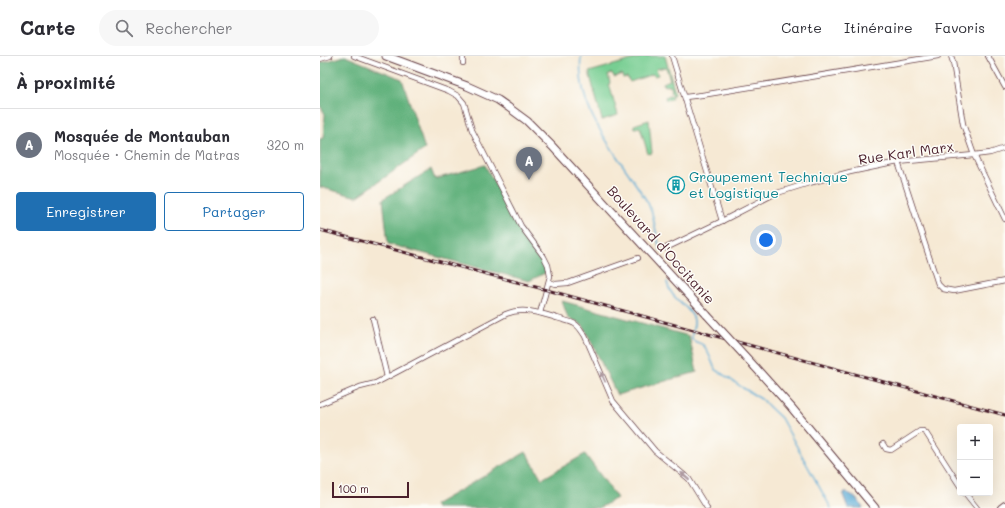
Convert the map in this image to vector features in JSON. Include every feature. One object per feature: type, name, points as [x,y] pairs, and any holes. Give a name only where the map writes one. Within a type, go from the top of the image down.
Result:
[{"type":"main road","name":"Boulevard d'Occitanie","points":[[386,56],[477,90],[498,100],[536,129],[791,407],[875,508]]},
{"type":"main road","points":[[1001,508],[1005,505]]},
{"type":"street","points":[[320,59],[330,56]]},
{"type":"street","points":[[354,56],[449,91],[458,96],[464,104],[472,130],[521,226],[548,264],[550,276],[540,313]]},
{"type":"street","points":[[463,56],[463,63]]},
{"type":"street","points":[[672,56],[722,221]]},
{"type":"street","points":[[685,97],[938,56]]},
{"type":"street","points":[[951,56],[963,124],[974,155],[1005,220]]},
{"type":"street","points":[[988,56],[1005,87]]},
{"type":"street","name":"Rue Karl Marx","points":[[666,248],[774,194],[815,181],[898,162],[990,153],[1005,148]]},
{"type":"street","points":[[898,162],[938,284],[943,289],[954,291],[1005,281]]},
{"type":"street","points":[[549,282],[555,284],[568,283],[638,258]]},
{"type":"street","points":[[320,410],[321,404],[360,387],[376,383],[506,314],[513,311],[540,313],[570,322],[578,327],[585,336],[613,401],[655,451],[689,479],[706,508]]},
{"type":"street","points":[[373,319],[387,377]]},
{"type":"street","points":[[883,444],[886,449],[891,450],[923,430],[957,481]]},
{"type":"street","points":[[968,496],[978,508]]},
{"type":"green space","points":[[345,56],[402,79],[425,149],[357,197],[320,187],[320,139],[323,138],[325,114],[320,106],[320,63]]},
{"type":"green space","points":[[645,56],[665,56],[675,92],[671,99],[666,100],[665,97],[673,94],[670,85],[664,86],[663,83],[670,80],[666,67],[656,69],[658,75],[654,76],[653,74],[630,82],[627,77],[623,78],[622,74],[614,77],[612,73],[608,74],[609,84],[618,115],[602,120],[589,72]]},
{"type":"green space","points":[[649,120],[652,153],[648,154],[640,127],[635,128],[634,125]]},
{"type":"green space","points":[[485,165],[516,223],[538,255],[547,272],[529,281],[388,244],[383,199],[431,169],[435,179]]},
{"type":"green space","points":[[562,301],[689,336],[697,372],[617,395],[584,327],[578,322],[568,318]]},
{"type":"green space","points":[[526,452],[542,479],[585,454],[617,498],[599,508],[436,508],[434,505]]},
{"type":"water","points":[[844,493],[853,496],[858,500],[863,508],[848,508],[843,495]]},
{"type":"waterway","points":[[581,56],[583,90],[588,106],[603,135],[648,203],[652,213],[660,250]]},
{"type":"waterway","points":[[667,282],[672,293],[692,315],[694,320],[692,339],[705,347],[715,369],[761,399],[781,418],[831,508]]},
{"type":"railway","points":[[320,230],[547,290],[1005,415]]},
{"type":"place","name":"Mosquée de Montauban","points":[[529,180]]},
{"type":"place","name":"Groupement Technique et Logistique","points":[[676,185]]}]
